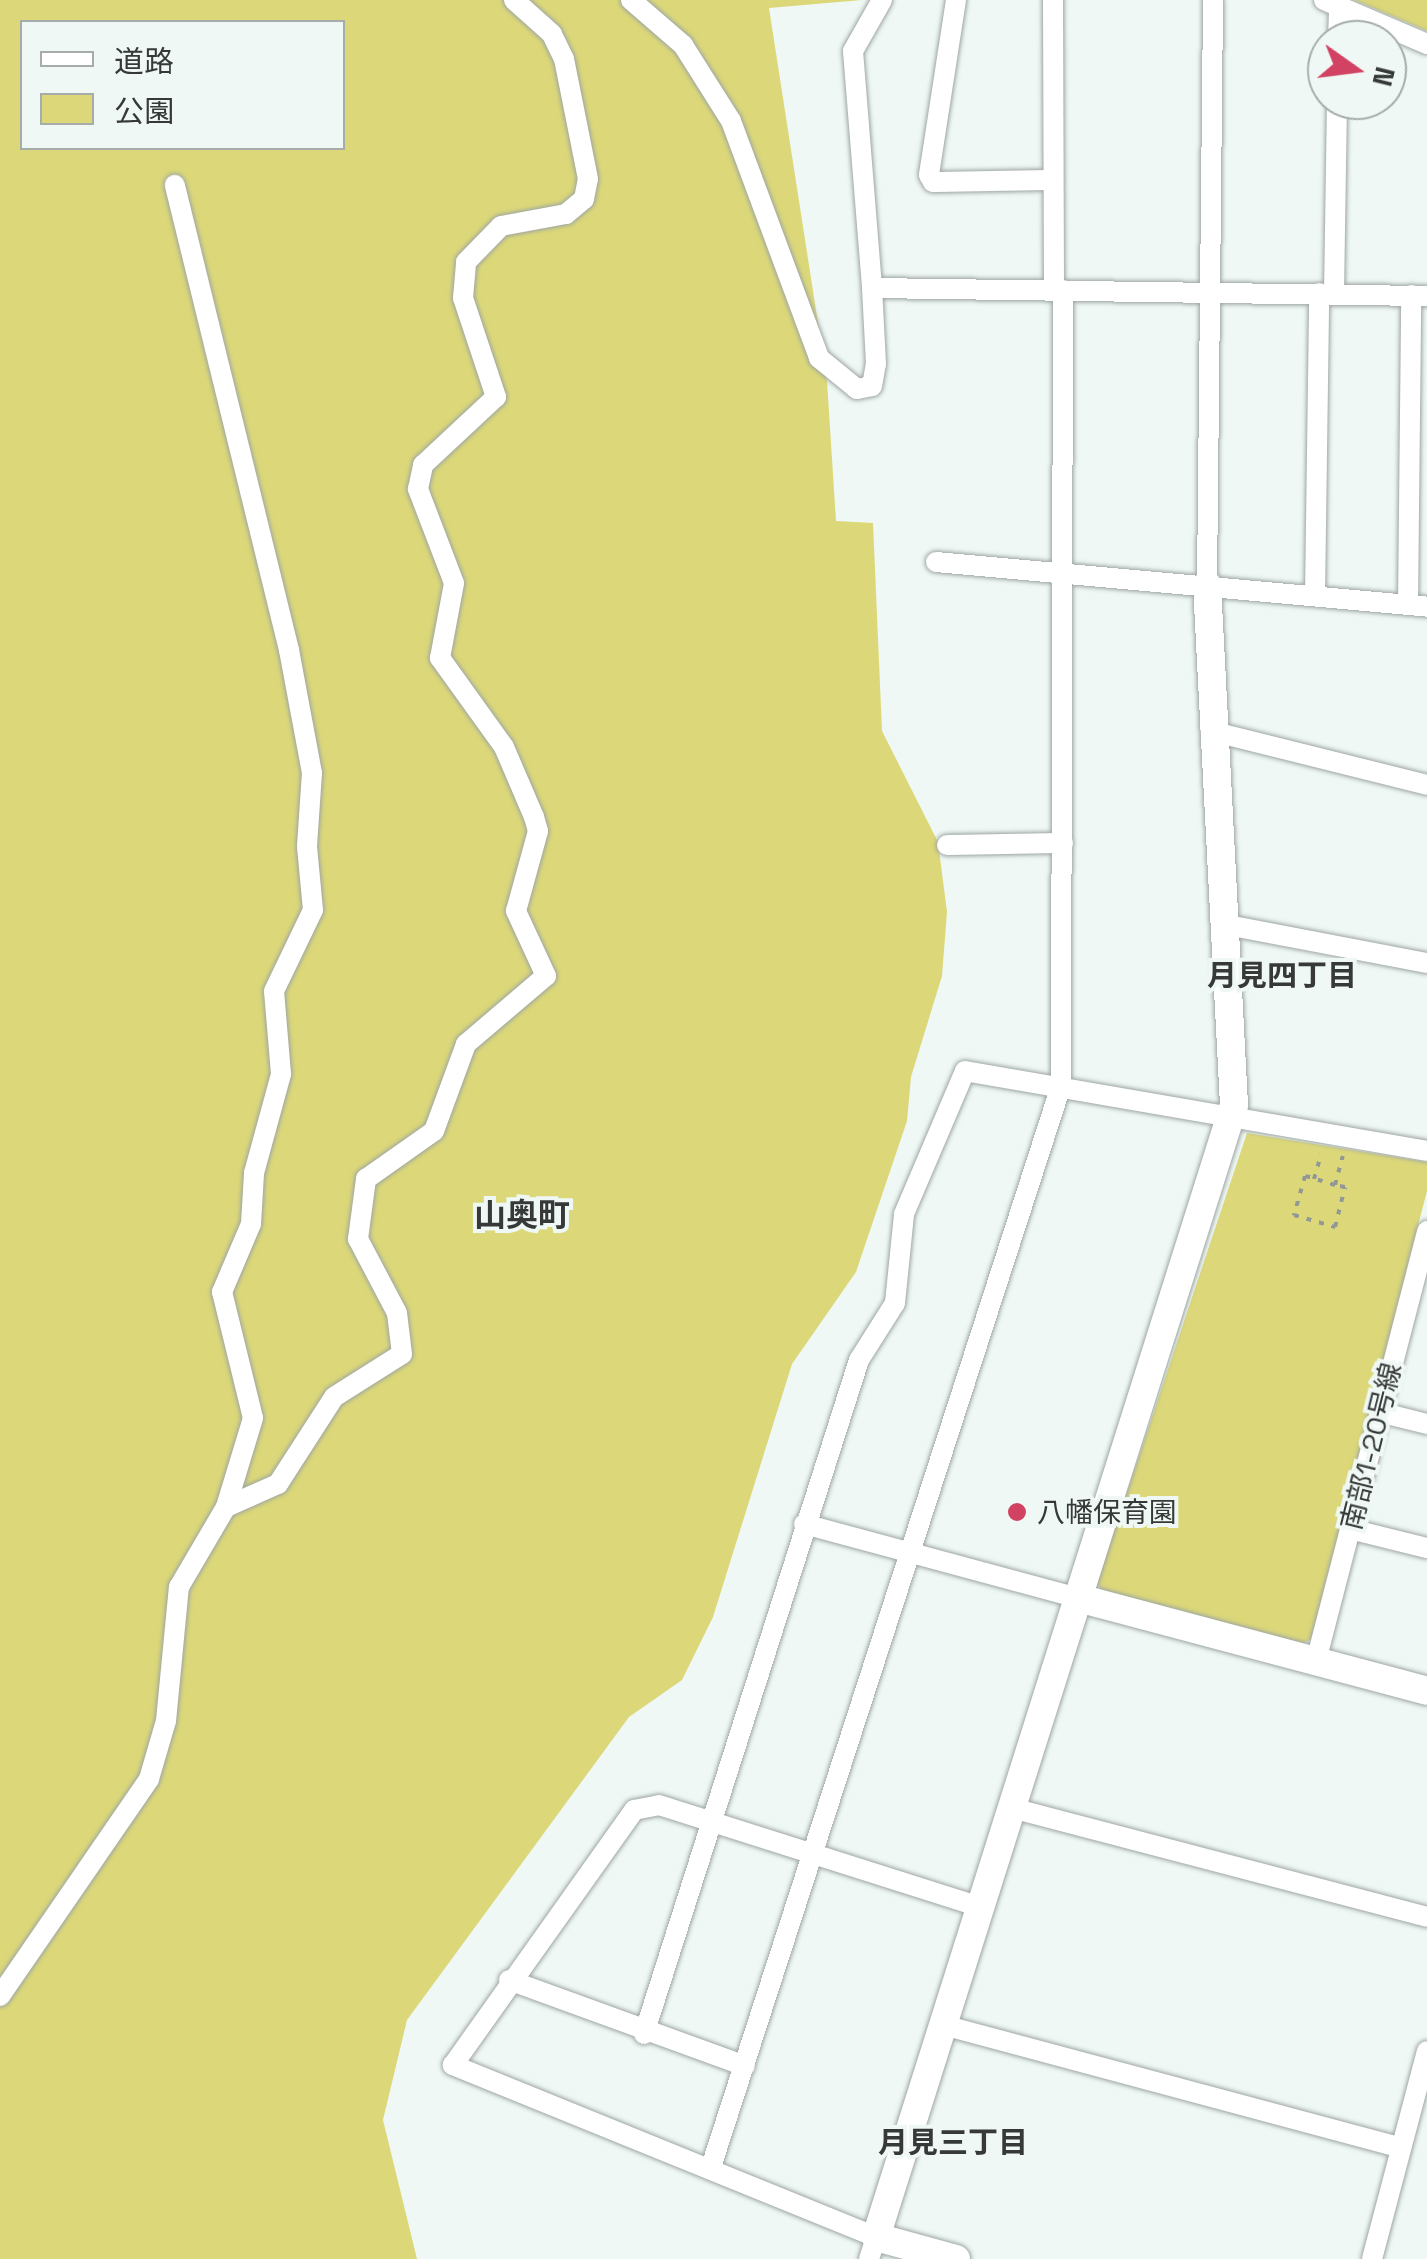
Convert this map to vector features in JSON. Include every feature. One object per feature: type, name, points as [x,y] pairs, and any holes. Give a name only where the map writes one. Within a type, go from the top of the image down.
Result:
[{"type":"street","points":[[226,1507],[278,1484],[334,1397],[402,1354],[397,1313],[358,1238],[366,1179],[434,1131],[466,1044],[546,976],[516,911],[534,817],[504,747],[440,658],[454,583],[418,490],[423,466],[496,397],[462,298],[466,262],[501,226],[566,214],[584,199],[588,179],[564,59],[552,34],[514,0]]},
{"type":"street","points":[[631,0],[682,45],[722,106],[819,358],[858,389],[872,386],[876,364],[854,50],[882,0]]},
{"type":"street","points":[[956,0],[929,175],[933,182],[1052,180]]},
{"type":"street","points":[[711,2166],[1061,1086],[1062,571],[1058,291],[1052,180],[1053,0]]},
{"type":"street","points":[[872,2248],[1082,1599],[1232,1116],[1207,585],[1213,0]]},
{"type":"street","points":[[1331,3],[1427,44]]},
{"type":"street","points":[[1316,596],[1337,120]]},
{"type":"street","points":[[0,1996],[149,1778],[166,1721],[179,1587],[226,1507],[254,1401],[226,1326],[222,1292],[251,1224],[254,1173],[281,1074],[274,991],[314,910],[306,846],[312,773],[174,184]]},
{"type":"street","points":[[872,288],[1419,296],[1417,606],[936,562]]},
{"type":"street","points":[[1212,731],[1427,784]]},
{"type":"street","points":[[947,845],[1063,842]]},
{"type":"street","points":[[1222,924],[1427,963]]},
{"type":"street","points":[[644,2034],[716,1821],[804,1524],[859,1360],[895,1302],[904,1214],[965,1072],[1427,1151]]},
{"type":"street","name":"南部1-20号線","points":[[1316,1661],[1379,1412],[1418,1298],[1427,1231]]},
{"type":"street","points":[[1379,1412],[1427,1424]]},
{"type":"street","points":[[804,1524],[1427,1690]]},
{"type":"street","points":[[1350,1529],[1427,1548]]},
{"type":"street","points":[[956,2259],[872,2248],[711,2166],[453,2066],[510,1980],[634,1810],[659,1805],[980,1907]]},
{"type":"street","points":[[1012,1808],[1427,1917]]},
{"type":"street","points":[[510,1980],[644,2034],[745,2066]]},
{"type":"street","points":[[943,2025],[1401,2148]]},
{"type":"street","points":[[1372,2259],[1427,2052]]},
{"type":"path","points":[[1314,1178],[1326,1133]]},
{"type":"path","points":[[1335,1184],[1348,1137]]},
{"type":"path","points":[[1305,1176],[1335,1184],[1346,1187],[1335,1226],[1294,1215],[1305,1176]]},
{"type":"green space","points":[[0,0],[862,0],[769,8],[827,381],[836,521],[873,523],[882,731],[938,842],[947,912],[942,976],[911,1077],[907,1121],[856,1272],[792,1364],[713,1617],[682,1680],[629,1717],[407,2020],[383,2120],[417,2259],[0,2259]]},
{"type":"green space","points":[[1354,0],[1427,0],[1427,31]]},
{"type":"green space","points":[[1247,1133],[1427,1162],[1427,1191],[1311,1639],[1300,1646],[1102,1592],[1097,1582]]},
{"type":"place","name":"八幡保育園","points":[[1017,1512]]},
{"type":"district","name":"月見四丁目","points":[[1282,976]]},
{"type":"district","name":"山奥町","points":[[522,1215]]},
{"type":"district","name":"月見三丁目","points":[[953,2143]]}]
